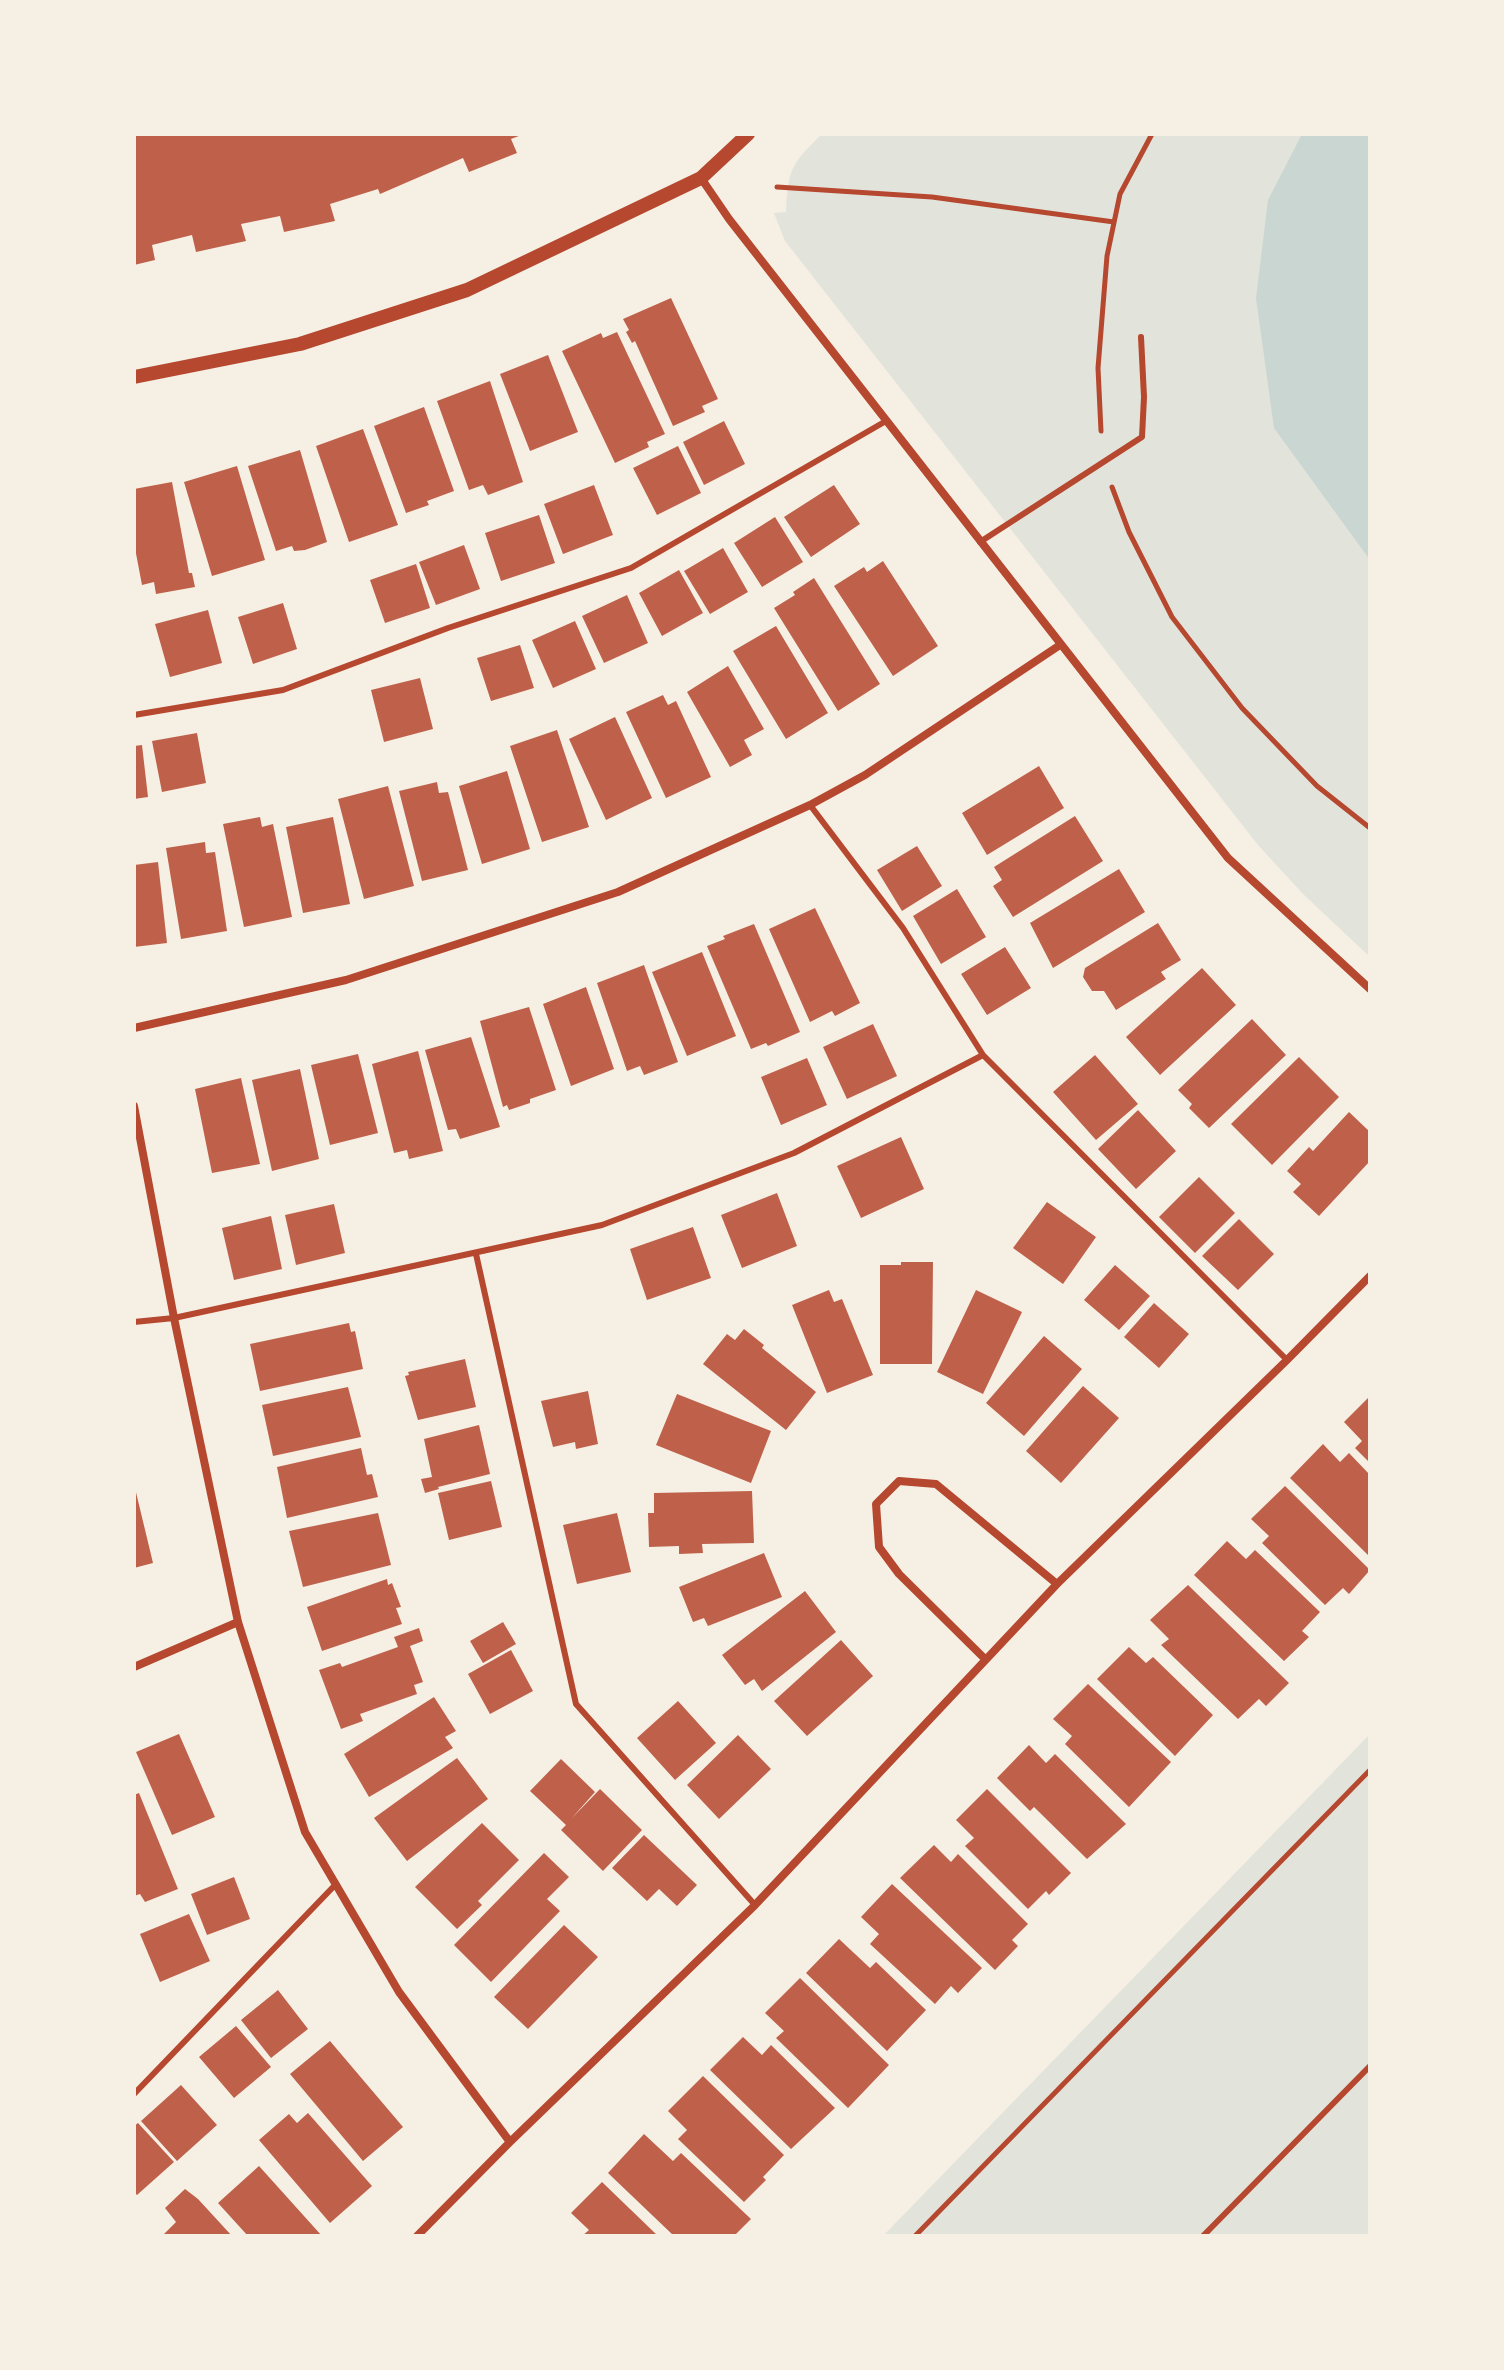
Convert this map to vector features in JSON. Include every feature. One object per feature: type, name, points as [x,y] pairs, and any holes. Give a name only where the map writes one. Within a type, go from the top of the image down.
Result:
[{"type":"street","points":[[134,377],[300,344],[467,290],[701,178],[748,134]]},
{"type":"street","points":[[701,178],[729,219],[1228,858],[1370,989]]},
{"type":"street","points":[[134,1028],[346,980],[618,892],[810,805],[865,775],[1060,645]]},
{"type":"street","points":[[134,1106],[174,1318],[238,1622],[305,1832],[399,1992],[510,2142]]},
{"type":"street","points":[[417,2236],[755,1905],[984,1658],[1370,1276]]},
{"type":"street","points":[[984,1658],[899,1574],[879,1547],[876,1504],[899,1481],[936,1484],[1057,1584]]},
{"type":"street","points":[[134,1667],[238,1622]]},
{"type":"lane","points":[[980,542],[1142,437],[1141,337]]},
{"type":"lane","points":[[134,715],[283,690],[448,628],[631,568],[886,421]]},
{"type":"lane","points":[[810,805],[903,928],[983,1055],[1287,1360]]},
{"type":"lane","points":[[134,1322],[174,1318],[602,1225],[794,1153],[983,1055]]},
{"type":"lane","points":[[476,1254],[576,1704],[755,1905]]},
{"type":"lane","points":[[134,2094],[336,1884]]},
{"type":"lane","points":[[1203,2236],[1370,2066]]},
{"type":"path","points":[[1152,134],[1120,194],[1107,256],[1098,368],[1102,463],[1129,532],[1172,617],[1242,708],[1317,786],[1370,828]]},
{"type":"path","points":[[777,187],[946,199],[1114,222]]},
{"type":"path","points":[[915,2236],[1370,1770]]},
{"type":"shaded area","points":[[822,134],[1370,134],[1370,957],[1303,894],[1258,845],[785,241],[774,213],[786,212],[793,168]]},
{"type":"shaded area","points":[[1302,134],[1370,134],[1370,560],[1274,428],[1256,298],[1268,200]]},
{"type":"shaded area","points":[[1370,1734],[1370,2236],[883,2236]]},
{"type":"building","points":[[134,134],[524,134],[511,139],[517,153],[469,172],[463,158],[380,194],[378,189],[330,204],[335,221],[284,232],[280,216],[241,224],[246,241],[196,252],[192,235],[152,245],[155,260],[134,265]]},
{"type":"building","points":[[671,298],[718,399],[702,406],[705,412],[673,426],[635,341],[632,343],[626,332],[629,330],[623,319]]},
{"type":"building","points":[[617,332],[665,434],[647,442],[649,447],[615,463],[562,351],[601,333],[603,338]]},
{"type":"building","points":[[548,355],[578,432],[530,451],[500,374]]},
{"type":"building","points":[[490,381],[523,482],[488,495],[483,485],[469,490],[437,401]]},
{"type":"building","points":[[424,407],[454,491],[406,513],[374,426]]},
{"type":"building","points":[[724,421],[745,464],[704,485],[683,442]]},
{"type":"building","points":[[363,429],[398,525],[349,542],[316,446]]},
{"type":"building","points":[[678,446],[701,493],[657,515],[633,468]]},
{"type":"building","points":[[300,450],[327,542],[305,550],[294,551],[292,546],[276,551],[248,466]]},
{"type":"building","points":[[237,466],[265,560],[212,576],[184,482]]},
{"type":"building","points":[[172,482],[189,573],[192,573],[195,587],[156,594],[154,582],[142,585],[134,543],[134,489]]},
{"type":"building","points":[[594,485],[613,535],[563,554],[544,504]]},
{"type":"building","points":[[834,485],[860,524],[811,557],[784,517]]},
{"type":"building","points":[[539,515],[555,563],[501,581],[485,533]]},
{"type":"building","points":[[775,517],[803,562],[762,587],[734,543]]},
{"type":"building","points":[[464,545],[480,589],[436,605],[419,562]]},
{"type":"building","points":[[723,548],[748,592],[710,614],[684,571]]},
{"type":"building","points":[[883,561],[938,646],[893,676],[834,586],[864,567],[867,572]]},
{"type":"building","points":[[416,564],[430,608],[385,623],[370,580]]},
{"type":"building","points":[[679,570],[703,613],[662,636],[639,593]]},
{"type":"building","points":[[814,578],[880,684],[838,711],[774,608]]},
{"type":"building","points":[[627,595],[648,643],[604,663],[582,616]]},
{"type":"building","points":[[283,603],[297,649],[253,664],[238,617]]},
{"type":"building","points":[[208,610],[222,663],[170,677],[155,624]]},
{"type":"building","points":[[575,621],[596,669],[553,688],[532,640]]},
{"type":"building","points":[[776,626],[828,713],[786,739],[733,651]]},
{"type":"building","points":[[520,645],[534,688],[491,701],[477,658]]},
{"type":"building","points":[[728,666],[764,729],[744,740],[752,755],[730,767],[687,692]]},
{"type":"building","points":[[420,678],[433,729],[384,742],[371,690]]},
{"type":"building","points":[[663,695],[668,705],[676,701],[711,777],[666,798],[626,712]]},
{"type":"building","points":[[615,717],[652,798],[606,820],[569,739]]},
{"type":"building","points":[[557,730],[589,827],[542,842],[510,746]]},
{"type":"building","points":[[197,733],[206,783],[162,792],[152,741]]},
{"type":"building","points":[[142,745],[148,797],[134,799],[134,746]]},
{"type":"building","points":[[1039,766],[1064,808],[987,855],[962,813]]},
{"type":"building","points":[[507,771],[530,849],[482,864],[459,786]]},
{"type":"building","points":[[437,782],[439,793],[448,792],[468,870],[422,881],[399,791]]},
{"type":"building","points":[[388,786],[414,886],[364,899],[338,799]]},
{"type":"building","points":[[1075,816],[1103,861],[1013,917],[993,886],[1002,880],[994,867]]},
{"type":"building","points":[[260,817],[262,827],[273,824],[292,917],[244,927],[223,824]]},
{"type":"building","points":[[333,817],[350,904],[303,913],[286,827]]},
{"type":"building","points":[[205,842],[206,853],[215,852],[227,931],[181,939],[166,848]]},
{"type":"building","points":[[917,846],[942,886],[902,911],[877,870]]},
{"type":"building","points":[[158,862],[167,943],[134,947],[134,865]]},
{"type":"building","points":[[1119,869],[1145,912],[1053,968],[1030,923]]},
{"type":"building","points":[[957,889],[986,937],[941,964],[913,916]]},
{"type":"building","points":[[815,908],[860,1003],[835,1016],[832,1011],[810,1022],[769,929]]},
{"type":"building","points":[[1158,923],[1181,960],[1161,972],[1166,979],[1116,1010],[1104,991],[1092,991],[1083,977],[1085,968]]},
{"type":"building","points":[[754,924],[800,1032],[768,1046],[766,1043],[751,1049],[707,946]]},
{"type":"building","points":[[1005,947],[1031,988],[987,1015],[961,974]]},
{"type":"building","points":[[702,952],[736,1036],[687,1056],[652,972]]},
{"type":"building","points":[[644,965],[678,1062],[644,1075],[640,1066],[627,1071],[597,983]]},
{"type":"building","points":[[1202,968],[1236,1005],[1160,1075],[1126,1037]]},
{"type":"building","points":[[586,987],[614,1069],[571,1086],[543,1004]]},
{"type":"building","points":[[529,1007],[556,1090],[509,1110],[507,1105],[503,1107],[480,1021]]},
{"type":"building","points":[[1252,1019],[1286,1055],[1209,1128],[1189,1108],[1192,1104],[1178,1090]]},
{"type":"building","points":[[873,1024],[897,1076],[847,1099],[823,1047]]},
{"type":"building","points":[[471,1037],[500,1127],[460,1139],[456,1129],[448,1130],[425,1050]]},
{"type":"building","points":[[418,1051],[443,1151],[409,1159],[407,1150],[394,1153],[372,1064]]},
{"type":"building","points":[[358,1054],[378,1133],[330,1145],[311,1065]]},
{"type":"building","points":[[1095,1055],[1138,1104],[1096,1140],[1053,1092]]},
{"type":"building","points":[[1299,1057],[1339,1097],[1272,1165],[1231,1124]]},
{"type":"building","points":[[807,1058],[827,1105],[781,1125],[761,1077]]},
{"type":"building","points":[[300,1069],[319,1159],[272,1171],[252,1080]]},
{"type":"building","points":[[241,1078],[260,1164],[212,1173],[195,1089]]},
{"type":"building","points":[[1138,1110],[1176,1151],[1136,1189],[1098,1149]]},
{"type":"building","points":[[1349,1112],[1370,1132],[1370,1161],[1319,1216],[1293,1192],[1301,1184],[1287,1171],[1309,1147],[1313,1151]]},
{"type":"building","points":[[901,1137],[924,1189],[861,1218],[837,1166]]},
{"type":"building","points":[[1199,1177],[1235,1213],[1195,1253],[1159,1217]]},
{"type":"building","points":[[777,1193],[797,1246],[742,1268],[721,1215]]},
{"type":"building","points":[[1047,1202],[1096,1237],[1063,1284],[1013,1248]]},
{"type":"building","points":[[334,1204],[345,1253],[296,1265],[285,1215]]},
{"type":"building","points":[[271,1216],[282,1269],[234,1280],[222,1228]]},
{"type":"building","points":[[1239,1219],[1274,1254],[1238,1290],[1202,1256]]},
{"type":"building","points":[[693,1227],[711,1278],[647,1300],[630,1249]]},
{"type":"building","points":[[901,1262],[933,1262],[932,1364],[880,1364],[880,1265],[901,1265]]},
{"type":"building","points":[[1115,1265],[1150,1296],[1119,1330],[1084,1300]]},
{"type":"building","points":[[829,1290],[834,1302],[842,1299],[873,1375],[827,1393],[792,1305]]},
{"type":"building","points":[[976,1290],[1022,1312],[983,1394],[937,1372]]},
{"type":"building","points":[[1154,1303],[1189,1334],[1159,1368],[1124,1337]]},
{"type":"building","points":[[349,1323],[351,1332],[355,1331],[363,1369],[260,1391],[250,1344]]},
{"type":"building","points":[[744,1329],[764,1345],[762,1348],[816,1392],[786,1430],[703,1364],[727,1334],[735,1340]]},
{"type":"building","points":[[1044,1336],[1082,1369],[1024,1436],[986,1403]]},
{"type":"building","points":[[465,1359],[476,1407],[418,1420],[405,1376],[409,1375],[408,1372]]},
{"type":"building","points":[[1083,1386],[1119,1418],[1061,1483],[1026,1451]]},
{"type":"building","points":[[348,1387],[361,1437],[273,1456],[262,1405]]},
{"type":"building","points":[[588,1391],[598,1444],[576,1449],[575,1442],[553,1447],[541,1401]]},
{"type":"building","points":[[677,1394],[771,1431],[751,1483],[656,1445]]},
{"type":"building","points":[[1370,1396],[1370,1463],[1355,1448],[1362,1441],[1344,1422]]},
{"type":"building","points":[[479,1425],[490,1474],[425,1493],[421,1479],[432,1477],[424,1439]]},
{"type":"building","points":[[1323,1444],[1340,1462],[1349,1453],[1370,1475],[1370,1557],[1290,1478]]},
{"type":"building","points":[[361,1448],[367,1475],[372,1474],[378,1497],[287,1518],[277,1467]]},
{"type":"building","points":[[491,1481],[502,1527],[449,1540],[438,1493]]},
{"type":"building","points":[[134,1484],[153,1563],[134,1568]]},
{"type":"building","points":[[1285,1486],[1370,1570],[1349,1594],[1343,1588],[1325,1605],[1262,1543],[1269,1536],[1251,1519]]},
{"type":"building","points":[[752,1491],[754,1543],[702,1544],[703,1553],[679,1554],[679,1546],[649,1547],[648,1513],[654,1513],[654,1493]]},
{"type":"building","points":[[378,1513],[391,1565],[303,1587],[289,1531]]},
{"type":"building","points":[[617,1513],[631,1572],[577,1584],[563,1525]]},
{"type":"building","points":[[1227,1541],[1246,1559],[1255,1550],[1320,1612],[1302,1631],[1309,1637],[1284,1661],[1194,1575]]},
{"type":"building","points":[[764,1553],[782,1597],[708,1626],[704,1618],[693,1622],[679,1587]]},
{"type":"building","points":[[387,1579],[388,1585],[392,1583],[401,1607],[396,1608],[402,1624],[322,1651],[307,1607]]},
{"type":"building","points":[[1188,1585],[1289,1683],[1266,1706],[1259,1699],[1238,1719],[1161,1645],[1169,1639],[1150,1620]]},
{"type":"building","points":[[805,1591],[836,1632],[762,1691],[754,1679],[745,1685],[722,1655]]},
{"type":"building","points":[[503,1622],[516,1644],[483,1663],[470,1641]]},
{"type":"building","points":[[419,1628],[423,1641],[410,1646],[423,1682],[414,1685],[417,1694],[360,1714],[363,1721],[341,1729],[319,1670],[340,1663],[342,1667],[398,1647],[394,1637]]},
{"type":"building","points":[[841,1640],[873,1676],[807,1736],[774,1701]]},
{"type":"building","points":[[1129,1647],[1146,1663],[1153,1657],[1213,1715],[1175,1756],[1097,1679]]},
{"type":"building","points":[[511,1650],[533,1691],[490,1714],[468,1674]]},
{"type":"building","points":[[1088,1684],[1171,1762],[1129,1807],[1065,1744],[1072,1736],[1053,1719]]},
{"type":"building","points":[[434,1697],[456,1731],[445,1737],[453,1748],[369,1797],[344,1754]]},
{"type":"building","points":[[678,1701],[716,1743],[675,1780],[637,1738]]},
{"type":"building","points":[[179,1734],[215,1817],[172,1835],[136,1752]]},
{"type":"building","points":[[738,1735],[771,1769],[719,1819],[687,1785]]},
{"type":"building","points":[[1029,1745],[1046,1763],[1055,1754],[1126,1824],[1087,1859],[1034,1807],[1030,1811],[997,1778]]},
{"type":"building","points":[[457,1758],[488,1799],[407,1861],[374,1818]]},
{"type":"building","points":[[561,1759],[595,1792],[571,1819],[600,1789],[642,1830],[603,1871],[561,1830],[566,1825],[530,1791]]},
{"type":"building","points":[[987,1789],[1071,1873],[1049,1895],[1046,1891],[1028,1909],[965,1846],[974,1838],[956,1820]]},
{"type":"building","points":[[139,1793],[178,1889],[145,1902],[140,1894],[134,1896],[134,1795]]},
{"type":"building","points":[[482,1823],[519,1860],[478,1901],[482,1905],[457,1929],[415,1887]]},
{"type":"building","points":[[644,1835],[697,1885],[677,1906],[659,1889],[647,1901],[612,1868]]},
{"type":"building","points":[[934,1845],[951,1862],[958,1854],[1028,1924],[1012,1940],[1018,1946],[995,1970],[900,1878]]},
{"type":"building","points":[[544,1853],[569,1877],[547,1899],[560,1911],[491,1982],[454,1945]]},
{"type":"building","points":[[234,1877],[250,1919],[207,1935],[191,1894]]},
{"type":"building","points":[[892,1884],[982,1968],[958,1993],[951,1986],[935,2004],[870,1944],[879,1934],[861,1917]]},
{"type":"building","points":[[189,1914],[210,1961],[160,1982],[140,1934]]},
{"type":"building","points":[[564,1925],[598,1957],[528,2029],[494,1997]]},
{"type":"building","points":[[839,1939],[870,1968],[876,1962],[926,2010],[887,2051],[806,1973]]},
{"type":"building","points":[[800,1978],[889,2065],[848,2108],[776,2038],[784,2031],[765,2013]]},
{"type":"building","points":[[278,1990],[308,2029],[271,2058],[241,2020]]},
{"type":"building","points":[[236,2026],[271,2067],[234,2098],[199,2057]]},
{"type":"building","points":[[743,2037],[762,2055],[771,2045],[835,2108],[791,2149],[710,2070]]},
{"type":"building","points":[[330,2041],[403,2127],[363,2161],[290,2074]]},
{"type":"building","points":[[703,2076],[784,2155],[763,2177],[766,2180],[744,2202],[678,2139],[687,2130],[668,2111]]},
{"type":"building","points":[[181,2085],[217,2125],[177,2161],[141,2121]]},
{"type":"building","points":[[308,2113],[372,2186],[330,2223],[259,2140],[289,2114],[297,2123]]},
{"type":"building","points":[[138,2123],[174,2162],[137,2195],[134,2192],[134,2126]]},
{"type":"building","points":[[644,2134],[673,2161],[681,2153],[751,2219],[734,2236],[674,2236],[608,2173]]},
{"type":"building","points":[[259,2166],[322,2236],[248,2236],[218,2203]]},
{"type":"building","points":[[602,2182],[658,2236],[582,2236],[589,2230],[571,2213]]},
{"type":"building","points":[[185,2189],[232,2236],[162,2236],[176,2222],[165,2208]]}]
